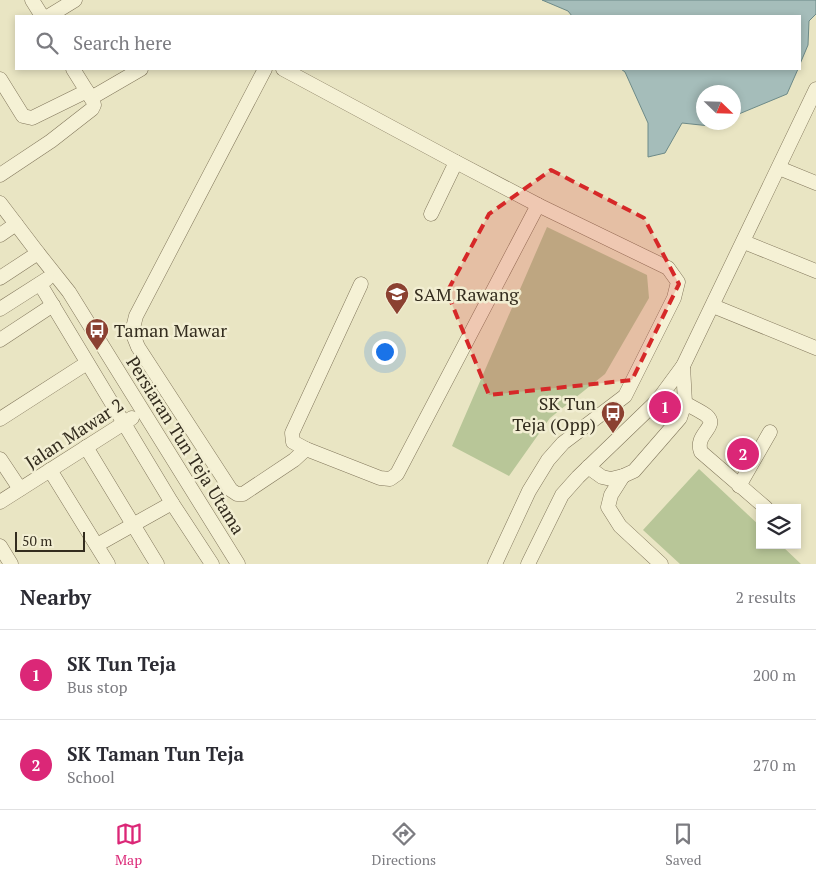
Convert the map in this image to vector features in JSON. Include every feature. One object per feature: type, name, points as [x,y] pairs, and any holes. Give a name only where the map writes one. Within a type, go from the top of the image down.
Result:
[{"type":"street","points":[[32,0],[41,15]]},
{"type":"street","points":[[51,15],[75,0]]},
{"type":"street","points":[[74,70],[89,100]]},
{"type":"street","points":[[0,79],[23,116],[32,118],[89,100],[139,70]]},
{"type":"street","points":[[264,70],[136,316],[132,332],[138,346],[231,490],[237,494],[243,494],[294,460],[306,449]]},
{"type":"street","points":[[285,70],[456,162],[668,268],[678,282],[674,298],[625,396],[563,442],[548,460],[529,491],[495,564]]},
{"type":"street","points":[[528,564],[558,500],[588,467],[658,400],[683,366],[815,92]]},
{"type":"street","points":[[0,175],[57,137],[89,100]]},
{"type":"street","points":[[431,214],[456,162]]},
{"type":"street","points":[[779,168],[816,183]]},
{"type":"street","name":"Persiaran Tun Teja Utama","points":[[0,203],[69,292],[238,564]]},
{"type":"street","points":[[361,284],[292,433],[293,442],[380,478],[390,479],[397,474],[538,204]]},
{"type":"street","points":[[0,235],[16,224]]},
{"type":"street","points":[[744,242],[816,271]]},
{"type":"street","points":[[0,278],[38,253]]},
{"type":"street","points":[[0,310],[54,274]]},
{"type":"street","points":[[40,284],[172,503],[212,564]]},
{"type":"street","points":[[0,340],[53,305]]},
{"type":"street","points":[[713,306],[816,348]]},
{"type":"street","points":[[0,419],[87,363]]},
{"type":"street","points":[[588,467],[602,477],[611,479],[634,471],[680,418],[684,404],[683,366]]},
{"type":"street","points":[[684,404],[707,416],[710,422],[709,428],[700,438],[698,446],[701,452],[761,504]]},
{"type":"street","name":"Jalan Mawar 2","points":[[0,502],[143,411]]},
{"type":"street","points":[[739,486],[770,432]]},
{"type":"street","points":[[86,447],[157,564]]},
{"type":"street","points":[[0,459],[20,489]]},
{"type":"street","points":[[50,470],[108,564]]},
{"type":"street","points":[[623,476],[611,495],[608,507],[620,526],[661,564]]},
{"type":"street","points":[[97,545],[172,503]]},
{"type":"street","points":[[0,546],[12,564]]},
{"type":"highlighted area","points":[[551,170],[644,218],[679,284],[632,380],[489,395],[447,292],[489,214]]},
{"type":"green space","points":[[547,227],[647,275],[649,298],[605,374],[550,418],[509,476],[452,446]]},
{"type":"green space","points":[[699,469],[756,522],[756,549],[785,549],[801,564],[680,564],[643,530]]},
{"type":"water","points":[[542,0],[816,0],[816,14],[809,21],[808,45],[801,62],[801,15],[571,15],[568,11]]},
{"type":"water","points":[[622,70],[798,70],[787,94],[741,113],[741,85],[696,85],[696,124],[682,123],[665,153],[648,157],[648,123],[625,72]]},
{"type":"place","name":"SAM Rawang","points":[[397,315]]},
{"type":"place","name":"Taman Mawar","points":[[97,351]]},
{"type":"place","name":"SK Tun Teja","points":[[665,407]]},
{"type":"place","name":"SK Tun Teja (Opp)","points":[[613,434]]},
{"type":"place","name":"SK Taman Tun Teja","points":[[743,454]]}]
